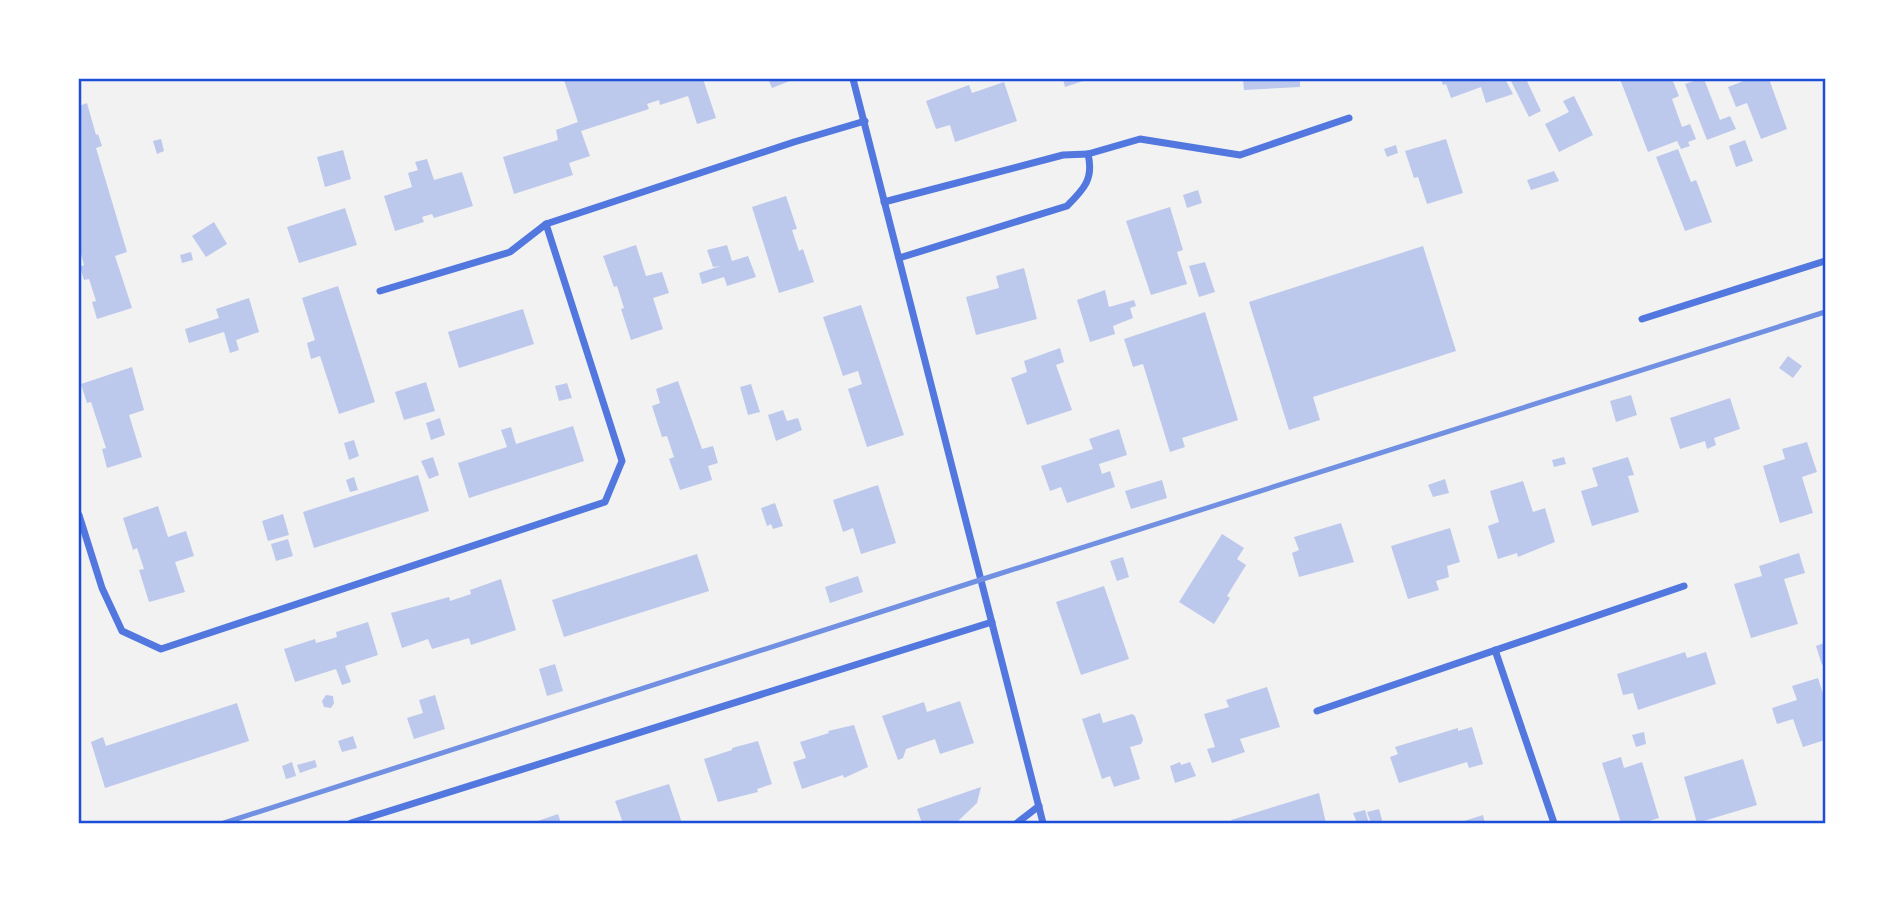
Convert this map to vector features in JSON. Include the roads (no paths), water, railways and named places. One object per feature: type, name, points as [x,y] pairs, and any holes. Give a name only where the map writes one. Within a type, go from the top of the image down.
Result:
[{"type":"street","points":[[853,79],[1043,823]]},
{"type":"street","points":[[884,202],[1063,155],[1088,154],[1140,139],[1240,155],[1349,118]]},
{"type":"street","points":[[380,291],[510,252],[546,224],[865,121]]},
{"type":"street","points":[[899,258],[1067,206],[1085,188],[1091,167],[1088,154]]},
{"type":"street","points":[[79,515],[102,588],[122,631],[161,649],[605,502],[622,461],[546,224]]},
{"type":"street","points":[[1642,319],[1825,261]]},
{"type":"street","points":[[1317,711],[1684,586]]},
{"type":"street","points":[[351,823],[992,622]]},
{"type":"street","points":[[1494,650],[1554,823]]},
{"type":"street","points":[[1017,823],[1039,806]]},
{"type":"railway","points":[[224,823],[1825,312]]}]
